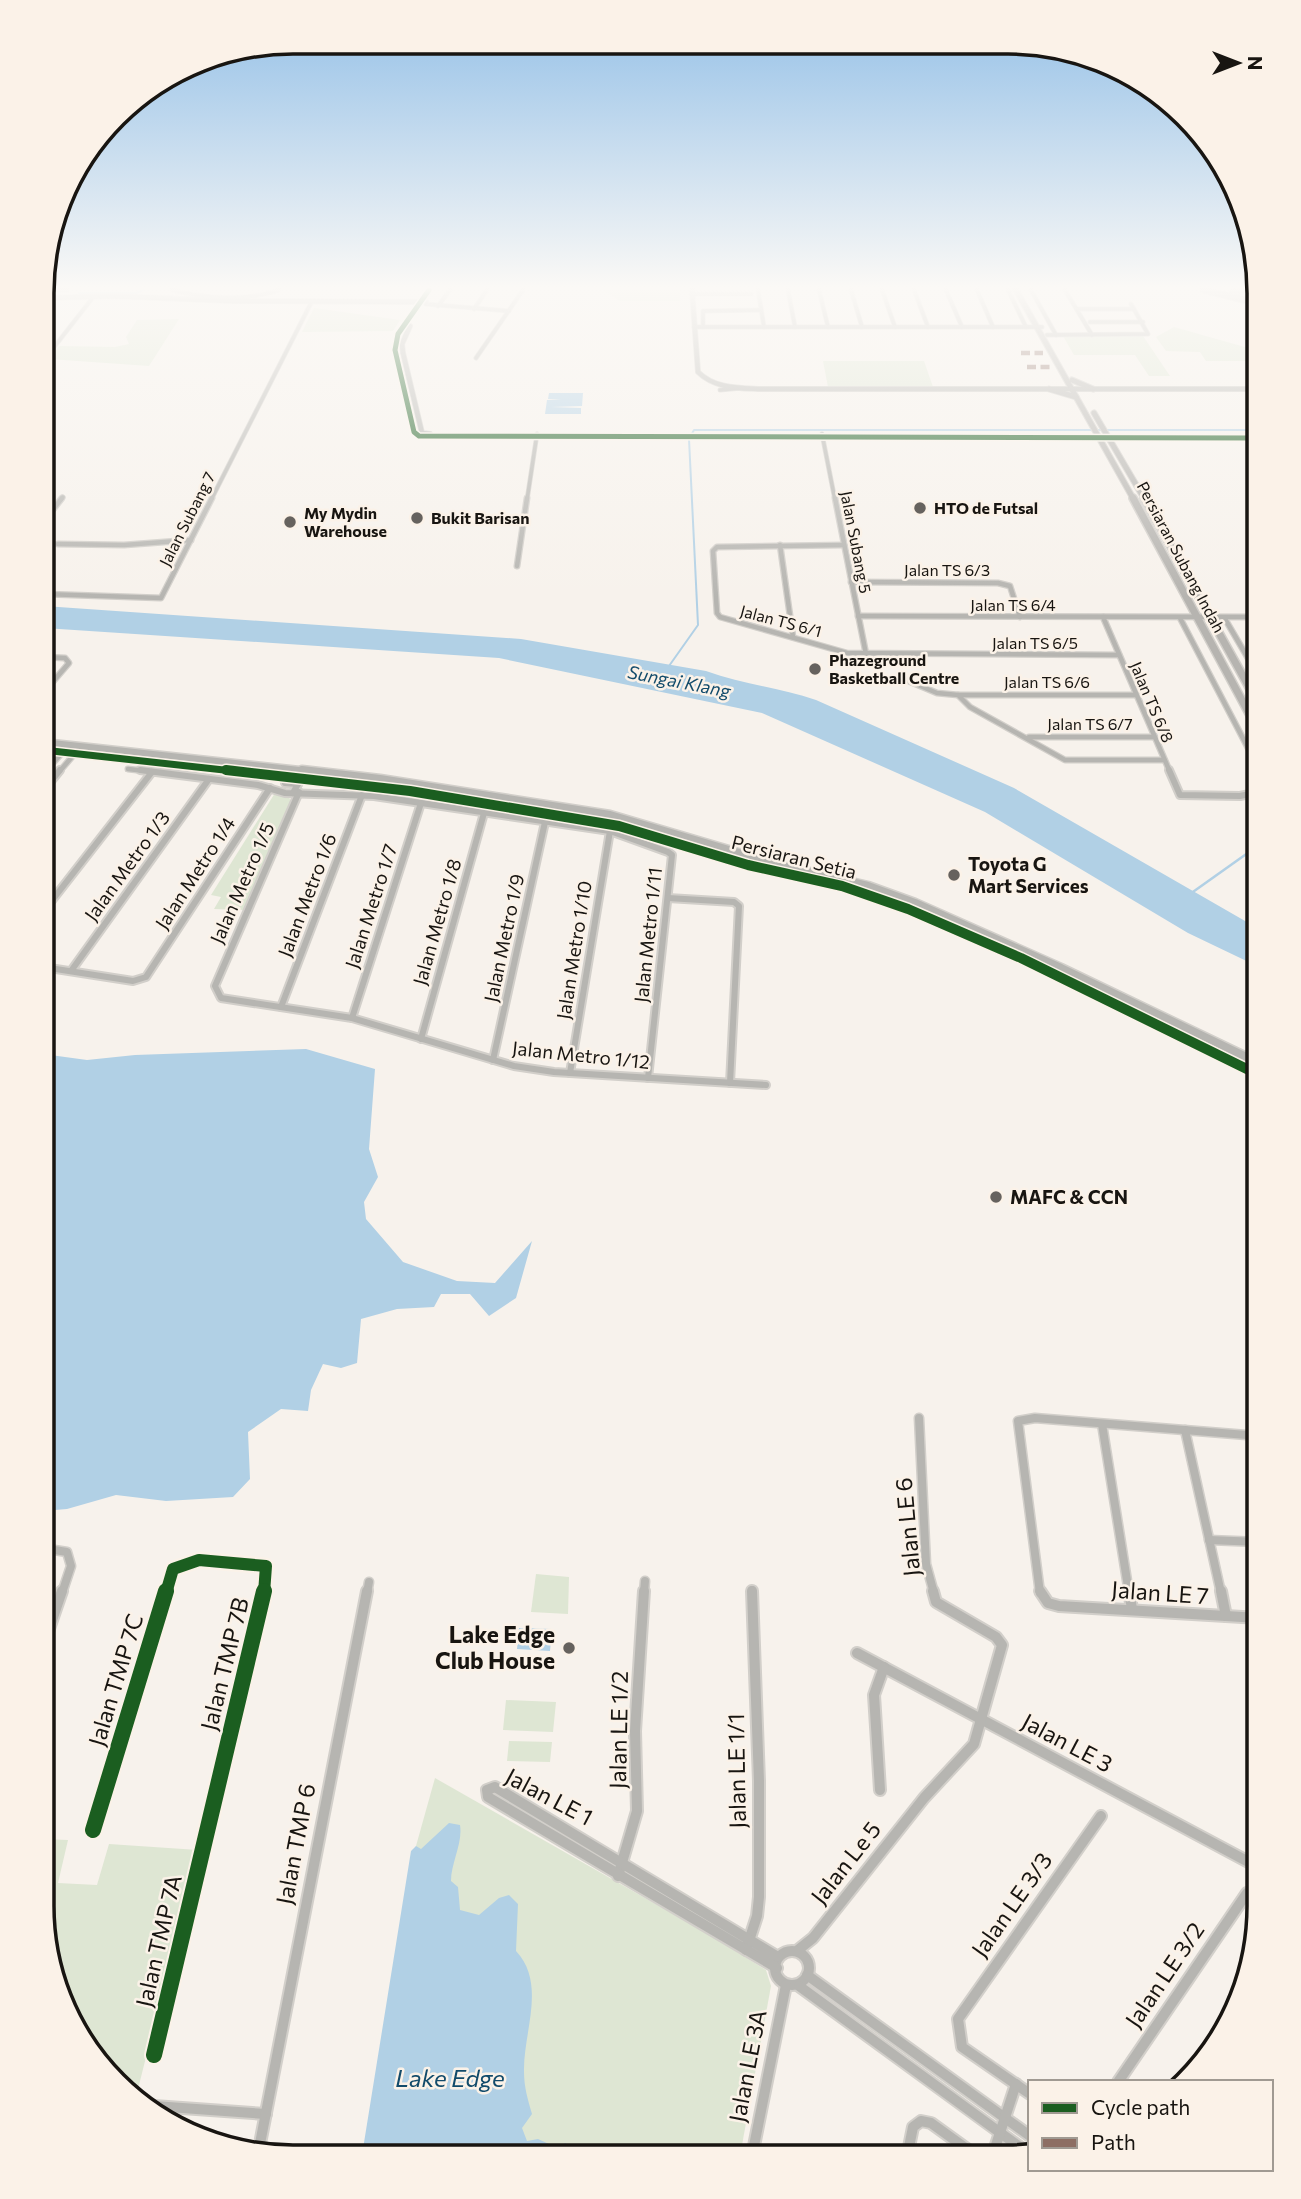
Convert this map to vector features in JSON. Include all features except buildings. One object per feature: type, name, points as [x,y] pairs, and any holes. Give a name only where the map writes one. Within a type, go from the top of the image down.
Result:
[{"type":"main road","points":[[1062,393],[1079,398],[1088,393]]},
{"type":"main road","points":[[1076,393],[1079,398]]},
{"type":"main road","name":"Persiaran Subang Indah","points":[[1079,398],[1108,433],[1247,683]]},
{"type":"main road","name":"Persiaran Subang Indah","points":[[1079,398],[1247,709]]},
{"type":"street","name":"Jalan Subang 7","points":[[54,594],[161,598],[266,393]]},
{"type":"street","points":[[405,393],[414,432],[419,436],[1099,433],[1247,436]]},
{"type":"street","points":[[413,393],[422,432],[537,436]]},
{"type":"street","name":"Jalan Subang 5","points":[[823,435],[866,654]]},
{"type":"street","points":[[517,566],[537,436]]},
{"type":"street","points":[[54,508],[63,497]]},
{"type":"street","points":[[58,544],[124,545],[191,540]]},
{"type":"street","points":[[780,545],[793,637]]},
{"type":"street","name":"Jalan TS 6/1","points":[[844,545],[723,546],[713,551],[717,613],[720,617],[846,653],[866,654]]},
{"type":"street","name":"Jalan TS 6/3","points":[[851,582],[998,583],[1010,586],[1020,617]]},
{"type":"street","name":"Jalan TS 6/4","points":[[858,616],[1209,617]]},
{"type":"street","name":"Jalan TS 6/4","points":[[1168,617],[1197,617]]},
{"type":"street","points":[[1209,617],[1247,617]]},
{"type":"street","points":[[1209,617],[1239,617]]},
{"type":"street","name":"Jalan TS 6/8","points":[[1103,618],[1180,795],[1247,795]]},
{"type":"street","points":[[1180,618],[1247,746]]},
{"type":"street","points":[[1224,618],[1247,656]]},
{"type":"street","name":"Jalan TS 6/5","points":[[866,654],[1119,655]]},
{"type":"street","points":[[54,657],[65,658],[69,663],[54,680]]},
{"type":"street","points":[[899,677],[937,693],[957,695],[970,707],[1065,760],[1164,760]]},
{"type":"street","name":"Jalan TS 6/6","points":[[957,695],[1136,695]]},
{"type":"street","name":"Jalan TS 6/7","points":[[1027,737],[1154,737]]},
{"type":"street","points":[[54,743],[289,777]]},
{"type":"street","points":[[54,762],[69,745]]},
{"type":"street","points":[[54,778],[82,746]]},
{"type":"street","points":[[54,752],[289,777]]},
{"type":"street","points":[[128,769],[270,788],[282,792],[289,777]]},
{"type":"street","points":[[54,898],[152,772]]},
{"type":"street","name":"Persiaran Setia","points":[[289,777],[410,791],[602,821],[747,865],[863,892],[968,934],[1247,1069]]},
{"type":"street","name":"Persiaran Setia","points":[[301,778],[380,779],[610,815],[776,864],[868,886],[998,938],[1247,1057]]},
{"type":"street","name":"Jalan Metro 1/5","points":[[281,1007],[222,998],[215,986],[301,778]]},
{"type":"street","name":"Jalan Metro 1/3","points":[[71,971],[209,779]]},
{"type":"street","name":"Jalan Metro 1/4","points":[[71,971],[133,982],[146,976],[270,788]]},
{"type":"street","name":"Jalan Metro 1/11","points":[[282,792],[362,795],[610,831],[672,855],[648,1078]]},
{"type":"street","name":"Jalan Metro 1/6","points":[[281,1007],[362,795]]},
{"type":"street","name":"Jalan Metro 1/7","points":[[352,1018],[421,803]]},
{"type":"street","name":"Jalan Metro 1/8","points":[[421,1039],[484,813]]},
{"type":"street","name":"Jalan Metro 1/9","points":[[493,1060],[545,822]]},
{"type":"street","name":"Jalan Metro 1/10","points":[[570,1073],[610,831]]},
{"type":"street","points":[[668,898],[734,902],[739,906],[730,1083]]},
{"type":"street","points":[[54,969],[71,971]]},
{"type":"street","points":[[281,1007],[352,1018]]},
{"type":"street","name":"Jalan Metro 1/12","points":[[352,1018],[493,1060],[570,1073],[766,1085]]},
{"type":"street","name":"Jalan LE 6","points":[[919,1418],[926,1564],[936,1602],[996,1637],[1002,1645],[983,1720]]},
{"type":"street","name":"Jalan LE 7","points":[[1102,1424],[1025,1418],[1018,1421],[1040,1594],[1048,1603],[1059,1606],[1246,1617]]},
{"type":"street","points":[[1132,1609],[1102,1424],[1246,1435]]},
{"type":"street","points":[[1185,1430],[1226,1616]]},
{"type":"street","points":[[1209,1540],[1246,1541]]},
{"type":"street","points":[[54,1549],[67,1552],[71,1566],[54,1615]]},
{"type":"street","name":"Jalan TMP 7C","points":[[93,1830],[168,1580],[173,1569],[180,1564],[199,1560]]},
{"type":"street","name":"Jalan TMP 7B","points":[[199,1560],[258,1564],[268,1571],[205,1838]]},
{"type":"street","name":"Jalan LE 1/2","points":[[618,1876],[637,1811],[635,1721],[645,1581]]},
{"type":"street","name":"Jalan TMP 6","points":[[260,2143],[369,1582]]},
{"type":"street","name":"Jalan LE 1/1","points":[[748,1944],[759,1897],[752,1590]]},
{"type":"street","name":"Jalan LE 3","points":[[857,1653],[1246,1861]]},
{"type":"street","points":[[880,1790],[874,1695],[884,1667]]},
{"type":"street","name":"Jalan Le 5","points":[[798,1950],[813,1938],[924,1798],[967,1755],[983,1720]]},
{"type":"street","name":"Jalan LE 1","points":[[748,1944],[618,1876],[488,1797],[486,1790],[495,1787],[622,1863],[778,1962]]},
{"type":"street","name":"Jalan LE 3/3","points":[[1016,2084],[962,2047],[958,2037],[958,2019],[1101,1816]]},
{"type":"street","name":"Jalan TMP 7A","points":[[154,2054],[205,1838]]},
{"type":"street","name":"Jalan LE 3/2","points":[[1119,2080],[1246,1894]]},
{"type":"street","points":[[807,1975],[808,1965],[798,1950],[784,1950],[778,1962],[792,1985],[1017,2144]]},
{"type":"street","points":[[792,1985],[807,1975]]},
{"type":"street","points":[[807,1975],[1028,2135]]},
{"type":"street","name":"Jalan LE 3A","points":[[755,2145],[792,1985]]},
{"type":"street","points":[[996,2145],[1016,2084],[1028,2093]]},
{"type":"street","points":[[164,2107],[266,2114]]},
{"type":"street","points":[[909,2145],[914,2127],[921,2121],[931,2123],[961,2145]]},
{"type":"green space","points":[[275,793],[287,794],[291,801],[244,910],[214,909],[221,897],[211,895]]},
{"type":"green space","points":[[536,1574],[569,1577],[568,1614],[531,1612]]},
{"type":"green space","points":[[506,1700],[556,1702],[553,1732],[503,1730]]},
{"type":"green space","points":[[509,1741],[552,1742],[550,1762],[507,1761]]},
{"type":"green space","points":[[435,1778],[766,1970],[771,1986],[742,2145],[371,2145],[416,1846]]},
{"type":"green space","points":[[54,1839],[68,1840],[58,1883],[97,1885],[109,1844],[198,1850],[138,2087],[124,2075],[104,2051],[86,2026],[72,1998],[56,1937]]},
{"type":"water","points":[[549,393],[583,393],[582,406],[551,407],[581,408],[581,414],[545,414],[547,400],[561,400],[548,399]]},
{"type":"water","name":"Sungai Klang","points":[[54,607],[521,639],[706,671],[816,700],[1014,788],[1247,922],[1247,961],[1188,933],[985,812],[762,713],[499,658],[54,629]]},
{"type":"water","points":[[306,1049],[375,1069],[369,1149],[378,1177],[364,1202],[366,1219],[403,1262],[457,1281],[495,1283],[532,1241],[516,1298],[489,1316],[470,1294],[441,1294],[434,1307],[397,1309],[361,1319],[357,1363],[341,1368],[323,1364],[311,1390],[308,1411],[281,1409],[248,1432],[250,1479],[233,1497],[166,1501],[116,1495],[54,1510],[54,1056],[87,1060],[135,1055]]},
{"type":"water","points":[[519,1628],[552,1629],[550,1651],[517,1649]]},
{"type":"water","name":"Lake Edge","points":[[449,1823],[460,1825],[460,1839],[451,1881],[458,1887],[460,1910],[479,1915],[499,1898],[509,1895],[518,1904],[516,1951],[525,1964],[532,1993],[524,2072],[532,2114],[522,2128],[527,2141],[538,2139],[551,2145],[364,2145],[411,1851],[416,1846],[421,1849]]},
{"type":"waterway","name":"Sungai Klang","points":[[669,666],[698,625],[689,439],[694,430],[1247,430]]},
{"type":"waterway","points":[[1190,894],[1247,854]]},
{"type":"cycle path","points":[[405,393],[414,432],[419,436],[1247,438]]},
{"type":"cycle path","points":[[54,751],[410,791],[619,826],[748,865],[842,886],[908,909],[1021,958],[1247,1069]]},
{"type":"cycle path","points":[[93,1830],[173,1569],[199,1560],[266,1566],[268,1571],[265,1588],[154,2055]]},
{"type":"place","name":"HTO de Futsal","points":[[920,508]]},
{"type":"place","name":"Bukit Barisan","points":[[417,518]]},
{"type":"place","name":"My Mydin Warehouse","points":[[290,522]]},
{"type":"place","name":"Phazeground Basketball Centre","points":[[815,669]]},
{"type":"place","name":"Toyota G Mart Services","points":[[954,875]]},
{"type":"place","name":"MAFC & CCN","points":[[996,1197]]},
{"type":"place","name":"Lake Edge Club House","points":[[569,1648]]}]
